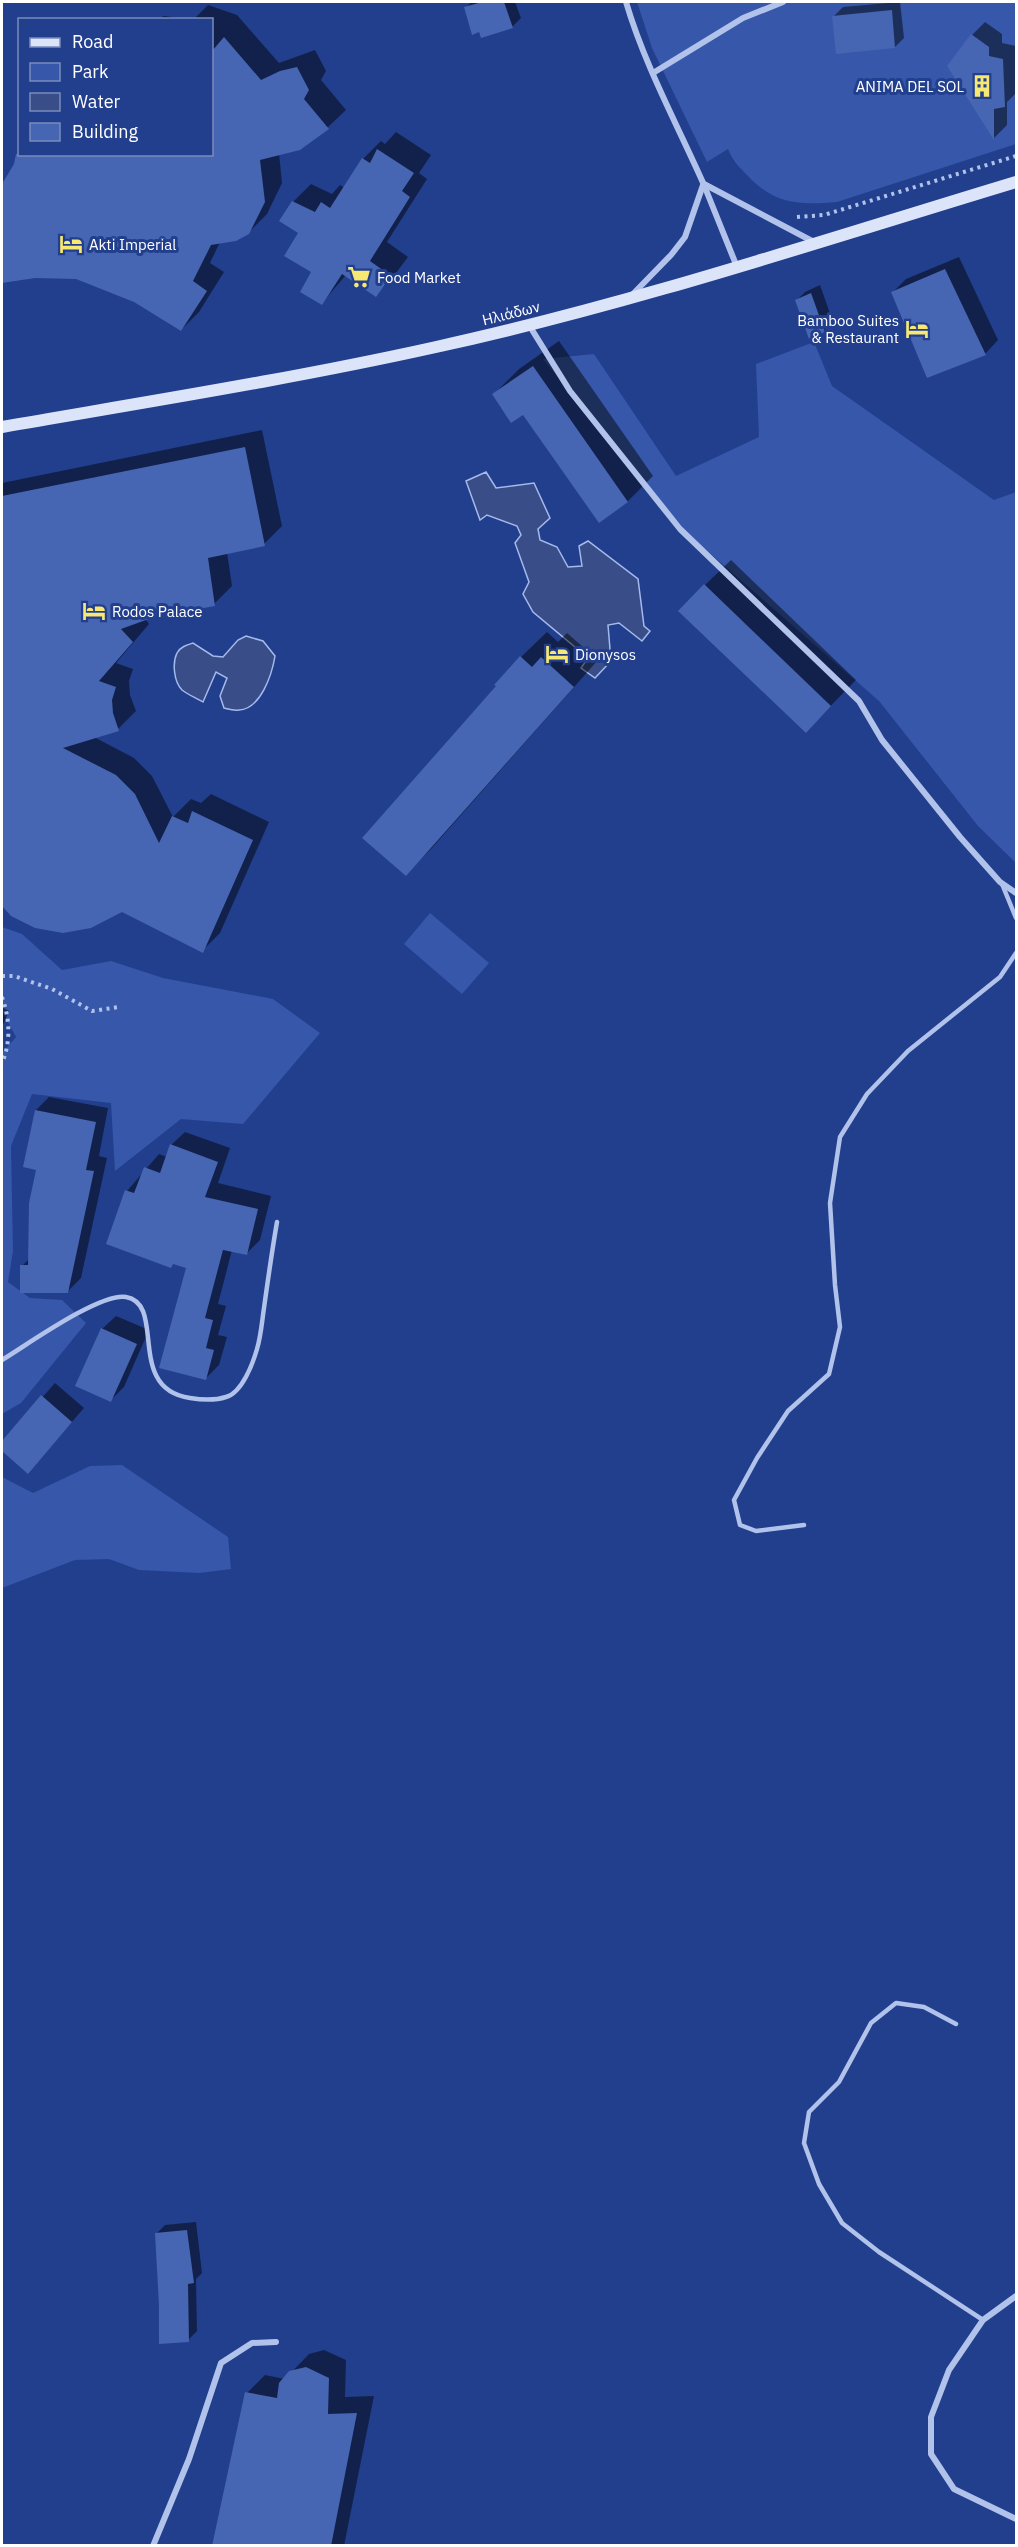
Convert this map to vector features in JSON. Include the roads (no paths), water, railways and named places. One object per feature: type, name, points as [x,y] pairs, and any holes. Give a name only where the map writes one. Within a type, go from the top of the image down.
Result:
[{"type":"street","points":[[626,2],[633,27],[673,123],[703,184],[737,267]]},
{"type":"street","points":[[653,74],[743,18],[783,2]]},
{"type":"street","name":"Ηλιάδων","points":[[2,427],[349,365],[529,325],[737,267],[1017,182]]},
{"type":"street","points":[[703,184],[816,243]]},
{"type":"street","points":[[630,298],[685,237],[703,184]]},
{"type":"street","points":[[529,325],[570,391],[680,529],[859,701],[882,740],[960,837],[1000,882],[1017,893]]},
{"type":"street","points":[[1017,2296],[983,2320],[949,2370],[931,2417],[931,2454],[954,2489],[1017,2519]]},
{"type":"street","points":[[153,2546],[189,2459],[221,2363],[252,2343],[276,2342]]},
{"type":"lane","points":[[1000,882],[1017,918]]},
{"type":"lane","points":[[804,1525],[756,1531],[741,1525],[734,1500],[757,1458],[788,1412],[829,1374],[840,1327],[830,1203],[840,1137],[867,1094],[908,1051],[1000,977],[1017,953]]},
{"type":"lane","points":[[2,1360],[106,1299],[128,1297],[142,1307],[148,1329],[150,1359],[157,1380],[179,1397],[206,1401],[228,1397],[240,1387],[257,1349],[277,1222]]},
{"type":"lane","points":[[956,2024],[924,2007],[896,2003],[871,2023],[839,2082],[809,2112],[804,2143],[819,2184],[842,2223],[879,2253],[983,2320]]},
{"type":"water","points":[[486,472],[496,488],[534,483],[550,518],[538,529],[540,540],[557,547],[568,567],[582,566],[579,546],[588,541],[638,579],[644,626],[650,631],[642,641],[619,623],[608,625],[611,661],[595,678],[581,668],[588,658],[533,612],[523,594],[529,582],[515,543],[521,535],[517,526],[487,515],[480,520],[466,481]]},
{"type":"water","points":[[246,636],[263,641],[275,656],[268,681],[253,704],[239,710],[224,708],[220,696],[227,678],[216,672],[203,702],[179,687],[174,667],[175,657],[180,649],[193,643],[213,656],[223,657],[238,640]]},
{"type":"place","name":"ANIMA DEL SOL","points":[[982,86]]},
{"type":"place","name":"Akti Imperial","points":[[71,244]]},
{"type":"place","name":"Food Market","points":[[359,277]]},
{"type":"place","name":"Bamboo Suites & Restaurant","points":[[917,329]]},
{"type":"place","name":"Rodos Palace","points":[[94,611]]},
{"type":"place","name":"Dionysos","points":[[557,654]]}]
